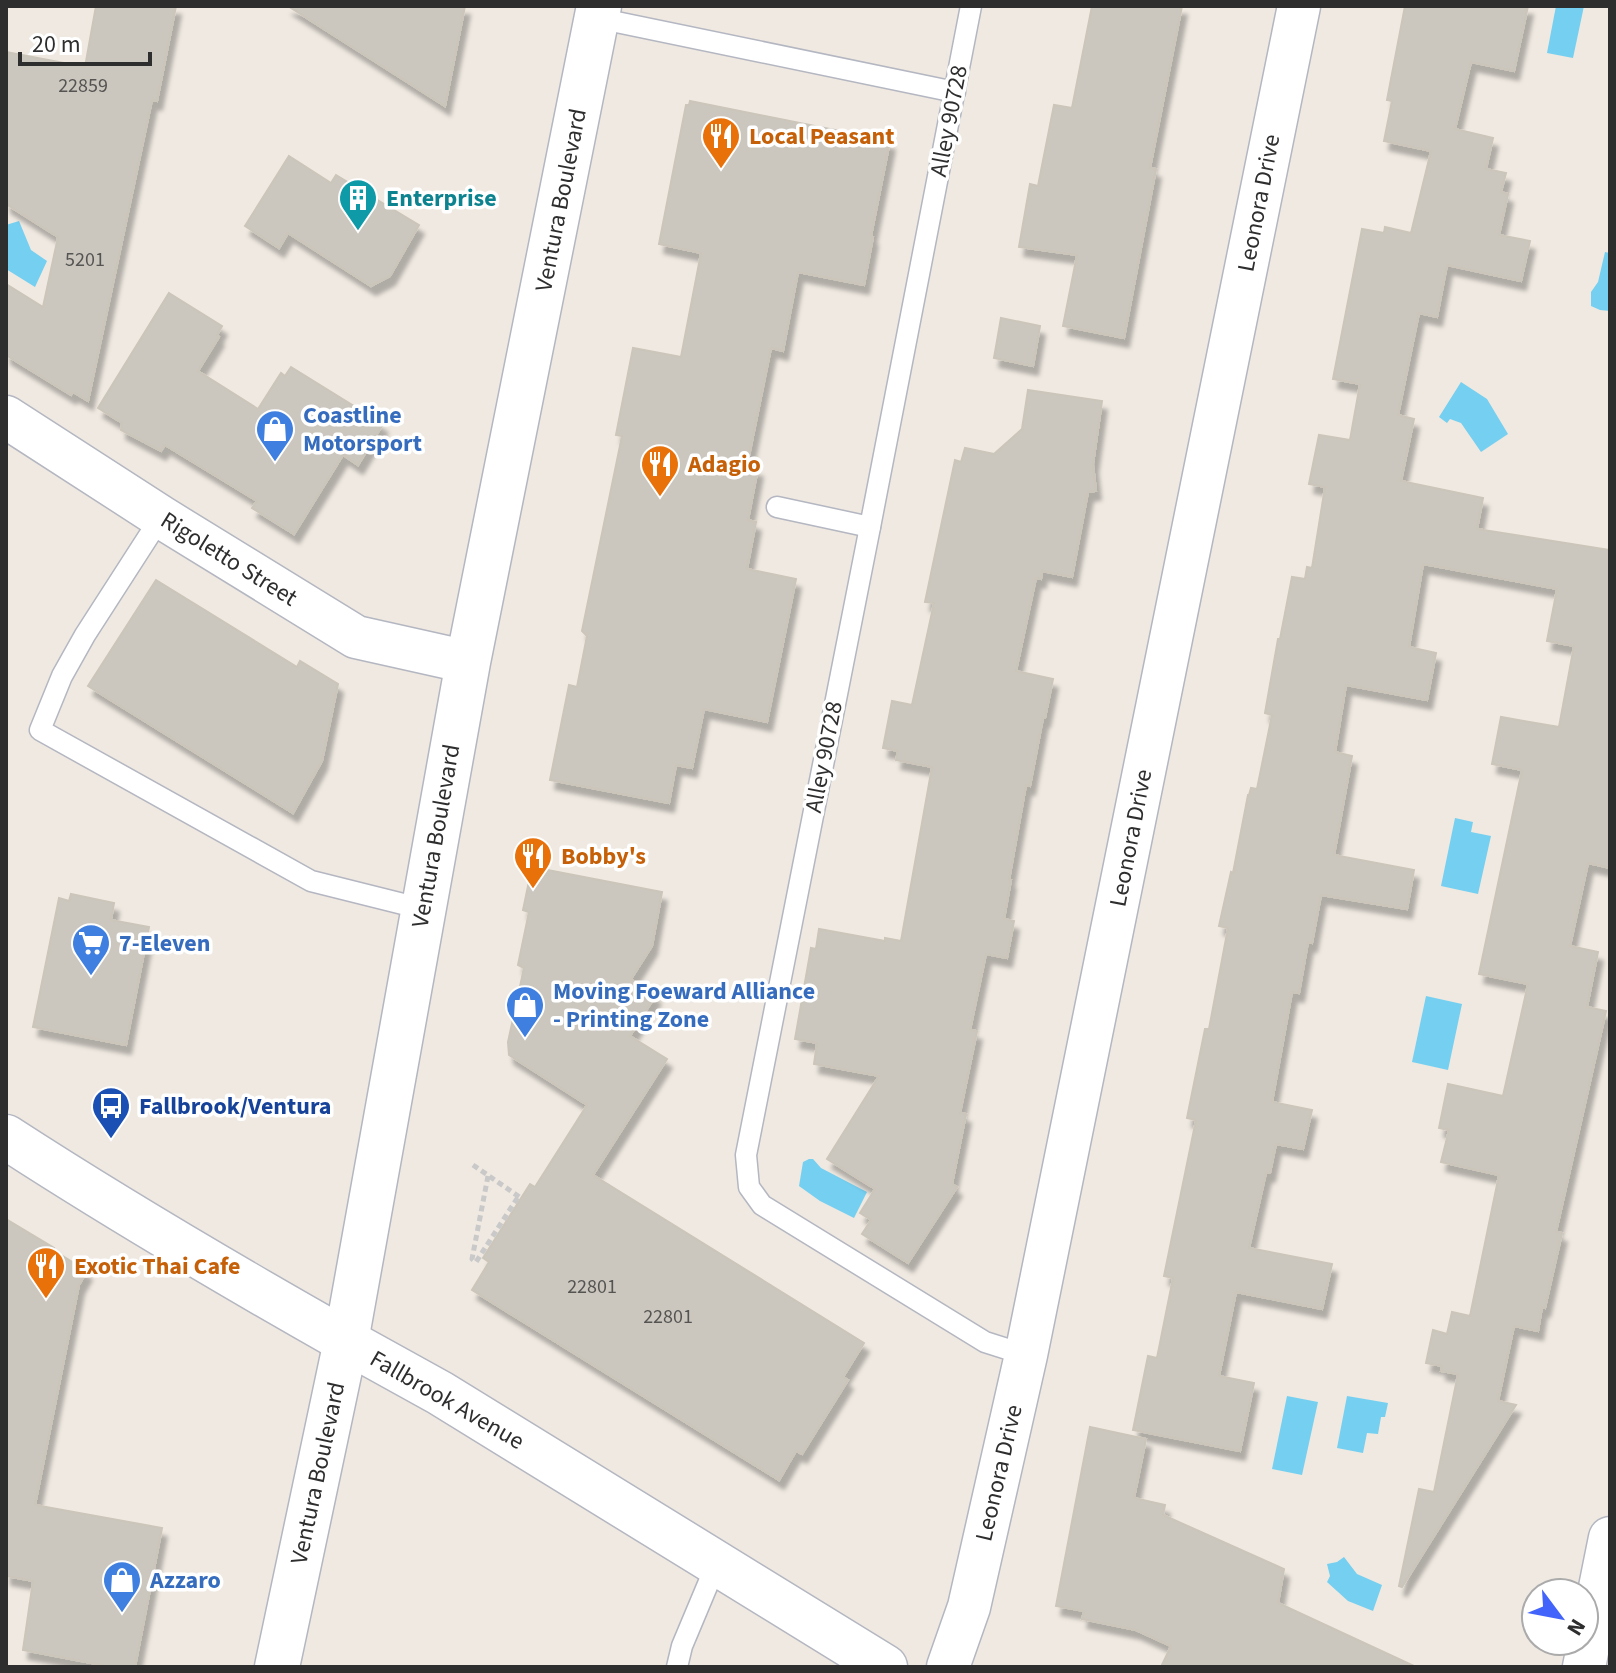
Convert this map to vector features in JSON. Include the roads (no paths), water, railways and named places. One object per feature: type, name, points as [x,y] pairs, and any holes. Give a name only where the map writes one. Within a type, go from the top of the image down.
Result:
[{"type":"main road","name":"Ventura Boulevard","points":[[277,1667],[346,1341],[468,662],[598,12]]},
{"type":"main road","name":"Fallbrook Avenue","points":[[6,1137],[234,1278],[440,1393],[885,1667]]},
{"type":"street","name":"Leonora Drive","points":[[948,1667],[969,1607],[1026,1355],[1299,6]]},
{"type":"street","name":"Rigoletto Street","points":[[6,417],[356,637],[468,662]]},
{"type":"street","points":[[1584,1667],[1610,1538]]},
{"type":"lane","name":"Alley 90728","points":[[971,6],[746,1155],[749,1187],[762,1205],[985,1342],[1026,1355]]},
{"type":"lane","points":[[598,12],[955,92]]},
{"type":"lane","points":[[777,507],[870,527]]},
{"type":"lane","points":[[161,517],[85,635],[62,676],[40,730],[311,881],[423,909]]},
{"type":"lane","points":[[677,1667],[682,1646],[716,1565]]},
{"type":"water","points":[[1556,6],[1584,6],[1573,58],[1547,53]]},
{"type":"water","points":[[19,221],[31,250],[47,261],[35,287],[6,269],[6,225]]},
{"type":"water","points":[[1605,252],[1610,253],[1610,311],[1591,306],[1591,292],[1598,282]]},
{"type":"water","points":[[1461,382],[1487,399],[1508,434],[1481,452],[1461,423],[1450,419],[1447,423],[1439,417]]},
{"type":"water","points":[[1455,818],[1473,822],[1471,832],[1491,836],[1478,894],[1441,886]]},
{"type":"water","points":[[1426,996],[1462,1004],[1448,1070],[1412,1062]]},
{"type":"water","points":[[809,1159],[867,1192],[854,1218],[820,1201],[799,1186],[803,1162]]},
{"type":"water","points":[[1287,1396],[1318,1402],[1302,1475],[1272,1469]]},
{"type":"water","points":[[1347,1396],[1388,1403],[1378,1434],[1367,1433],[1363,1453],[1337,1448]]},
{"type":"water","points":[[1344,1557],[1357,1574],[1382,1585],[1373,1611],[1348,1601],[1327,1582],[1330,1576],[1327,1564]]},
{"type":"place","name":"Local Peasant","points":[[721,170]]},
{"type":"place","name":"Enterprise","points":[[358,232]]},
{"type":"place","name":"Coastline Motorsport","points":[[275,463]]},
{"type":"place","name":"Adagio","points":[[660,498]]},
{"type":"place","name":"Bobby's","points":[[533,890]]},
{"type":"place","name":"7-Eleven","points":[[91,977]]},
{"type":"place","name":"Moving Foeward Alliance - Printing Zone","points":[[525,1039]]},
{"type":"place","name":"Fallbrook/Ventura","points":[[111,1140]]},
{"type":"place","name":"Exotic Thai Cafe","points":[[46,1300]]},
{"type":"place","name":"Azzaro","points":[[122,1614]]}]
